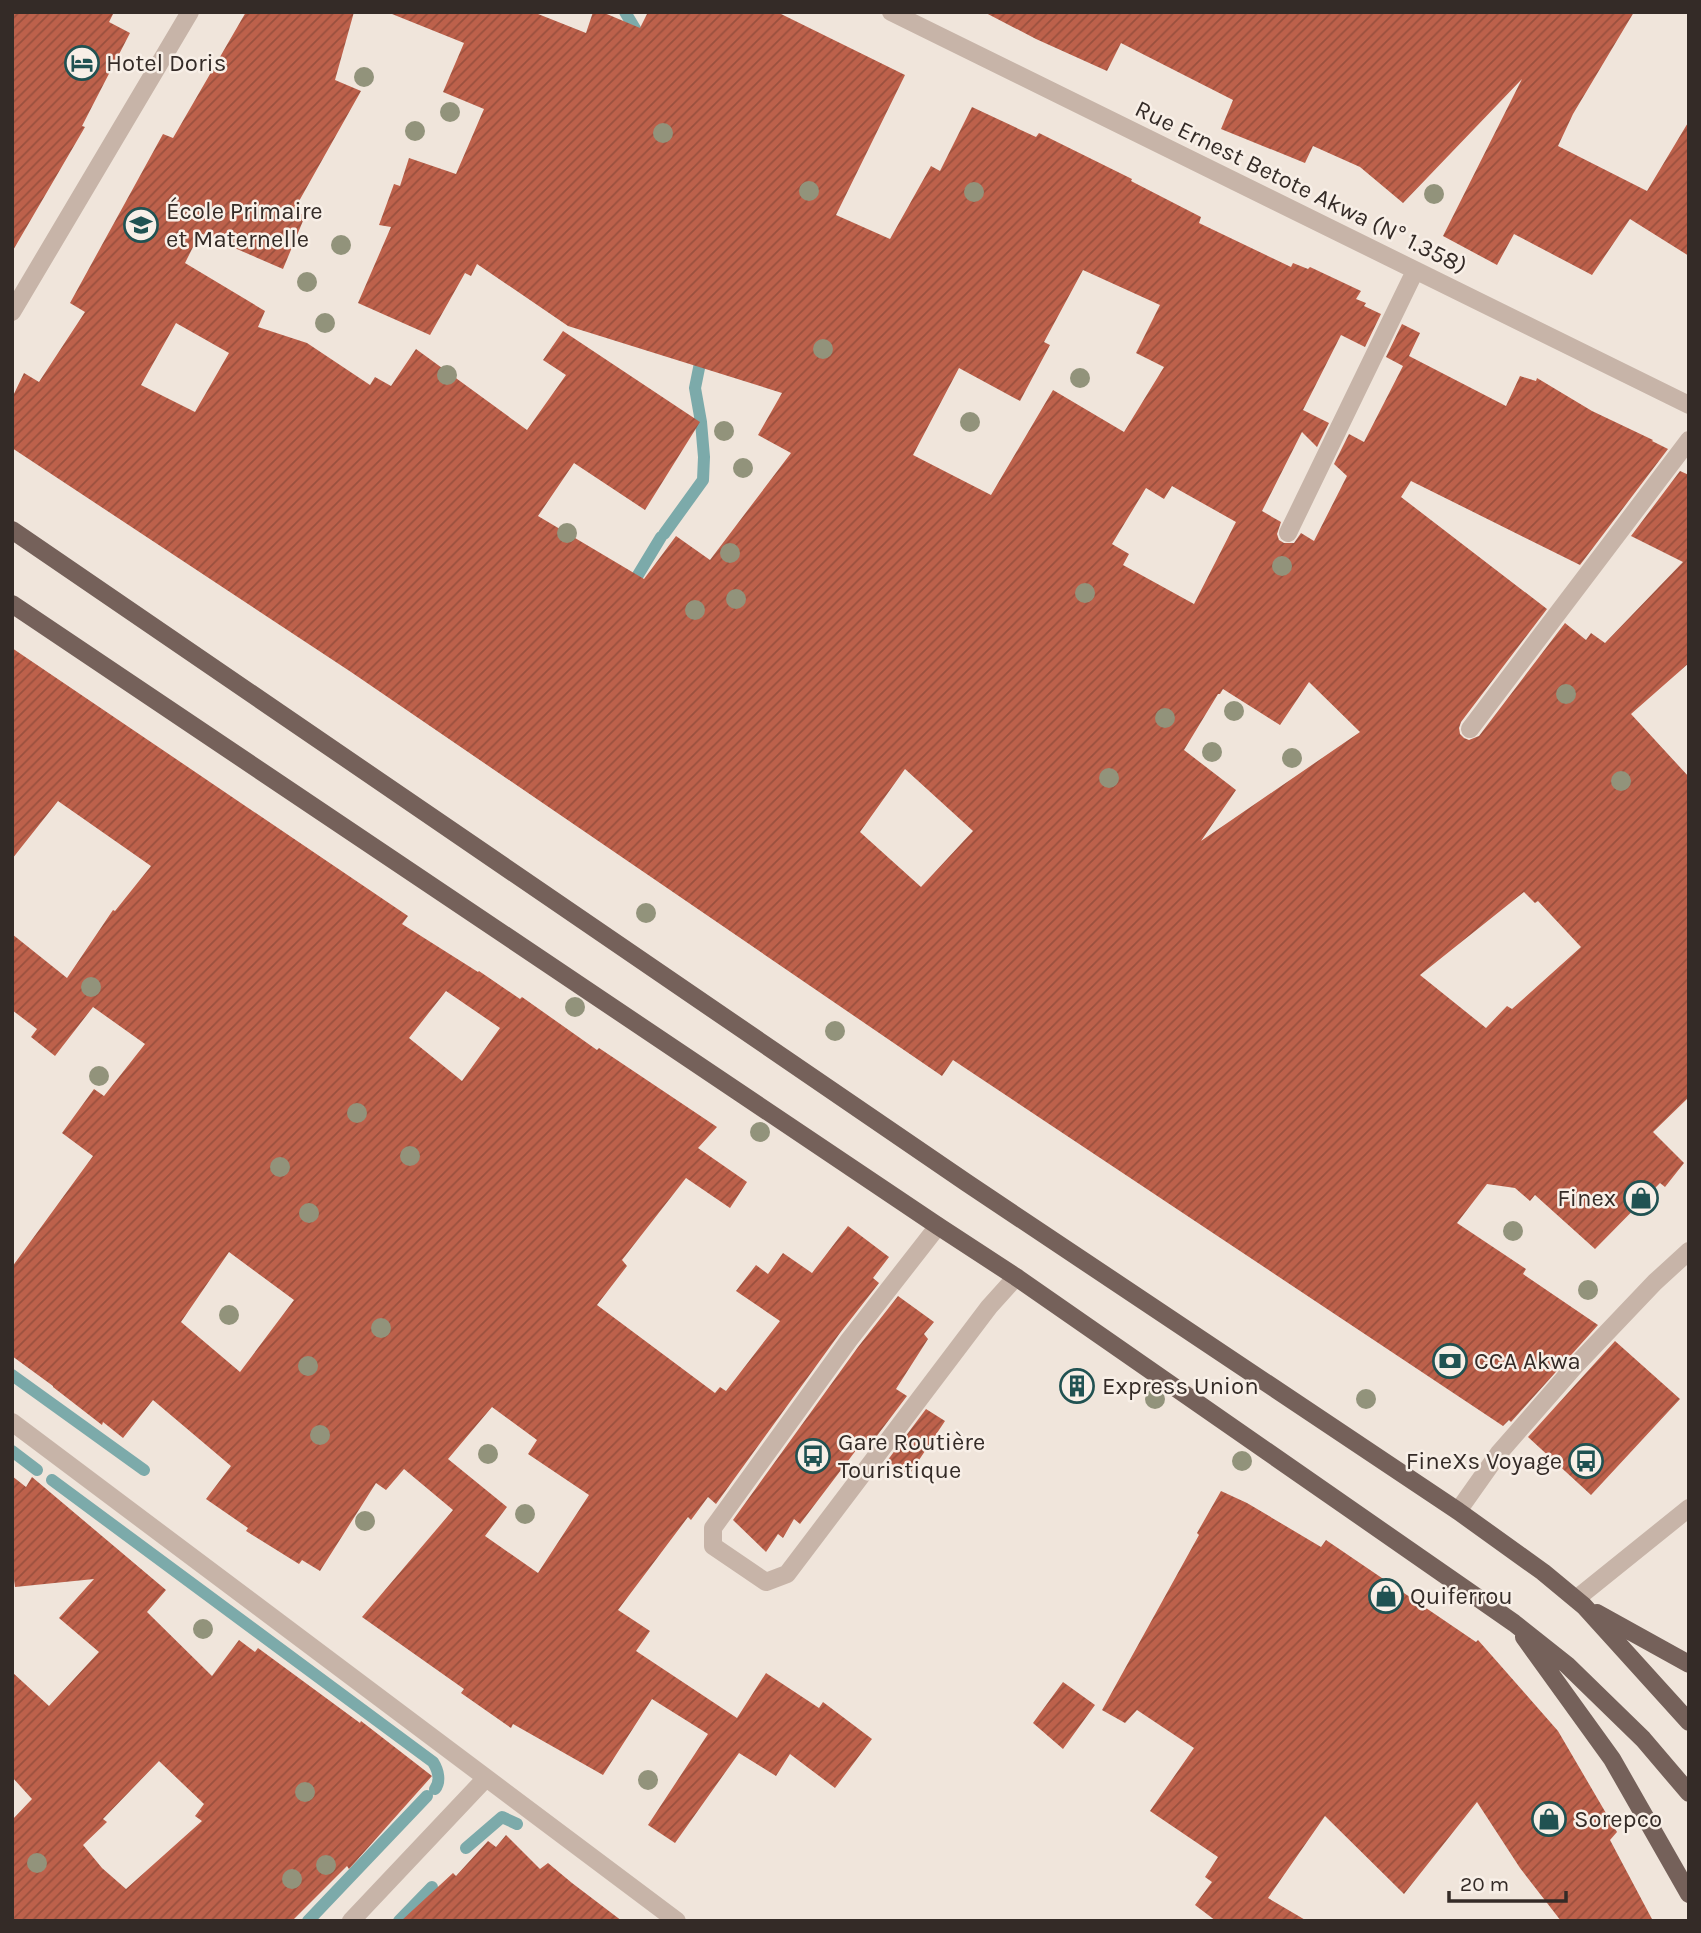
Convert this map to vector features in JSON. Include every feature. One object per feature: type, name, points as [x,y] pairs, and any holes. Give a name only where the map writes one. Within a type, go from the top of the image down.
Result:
[{"type":"main road","points":[[12,530],[967,1183],[1458,1511],[1580,1602],[1689,1722]]},
{"type":"main road","points":[[12,604],[1016,1277],[1514,1623],[1567,1665],[1634,1729],[1689,1793]]},
{"type":"main road","points":[[1580,1602],[1689,1664]]},
{"type":"main road","points":[[1514,1623],[1612,1759],[1689,1894]]},
{"type":"street","points":[[12,312],[190,12]]},
{"type":"street","name":"Rue Ernest Betote Akwa (N° 1.358)","points":[[891,12],[1689,405]]},
{"type":"street","points":[[1288,533],[1415,271]]},
{"type":"street","points":[[1470,729],[1689,440]]},
{"type":"street","points":[[938,1226],[849,1340],[713,1528],[713,1546],[766,1582],[787,1574],[980,1318],[1016,1277]]},
{"type":"street","points":[[1458,1511],[1499,1453],[1567,1376],[1655,1282],[1689,1251]]},
{"type":"street","points":[[12,1422],[677,1921]]},
{"type":"street","points":[[1580,1602],[1689,1508]]},
{"type":"street","points":[[351,1921],[486,1778]]},
{"type":"building","points":[[12,12],[114,12],[109,22],[130,33],[82,126],[85,127],[12,252]]},
{"type":"building","points":[[246,12],[354,12],[335,80],[361,91],[294,210],[305,216],[283,269],[200,233],[185,263],[265,311],[258,327],[307,343],[370,385],[375,377],[391,386],[416,349],[527,430],[566,375],[543,360],[563,331],[700,422],[645,510],[574,463],[538,516],[644,579],[676,536],[710,560],[791,453],[758,435],[782,393],[568,326],[477,264],[471,276],[465,273],[430,335],[358,303],[391,227],[379,225],[394,184],[400,186],[409,158],[456,174],[484,109],[443,92],[464,43],[392,12],[533,12],[586,33],[593,12],[602,12],[640,28],[648,12],[777,12],[905,75],[836,215],[890,239],[931,166],[940,171],[972,107],[1036,137],[1039,133],[1132,179],[1131,181],[1201,217],[1199,223],[1291,267],[1293,263],[1308,269],[1310,267],[1361,291],[1356,299],[1381,314],[1365,347],[1341,335],[1303,410],[1329,423],[1317,447],[1302,432],[1262,511],[1281,522],[1277,534],[1279,540],[1284,543],[1294,543],[1301,533],[1314,541],[1347,476],[1334,464],[1349,434],[1364,442],[1403,366],[1386,357],[1402,324],[1420,333],[1409,356],[1506,406],[1520,376],[1536,381],[1537,378],[1592,411],[1668,449],[1580,565],[1411,481],[1401,497],[1547,609],[1461,722],[1460,734],[1469,740],[1479,736],[1565,623],[1586,640],[1591,633],[1605,643],[1683,562],[1631,536],[1680,471],[1689,475],[1689,663],[1631,714],[1689,777],[1689,1097],[1653,1132],[1684,1163],[1665,1187],[1660,1183],[1595,1249],[1535,1195],[1530,1201],[1515,1188],[1487,1184],[1457,1223],[1526,1269],[1523,1274],[1598,1325],[1511,1422],[1509,1420],[1503,1426],[953,1060],[942,1076],[351,672],[12,448],[12,398],[24,373],[39,382],[85,312],[70,303],[163,134],[173,138]],"holes":[[[1083,270],[1160,305],[1136,353],[1164,367],[1124,432],[1053,390],[991,495],[913,455],[959,368],[1020,401],[1050,345],[1044,342]],[[176,323],[229,353],[195,412],[141,385]],[[1172,486],[1236,522],[1194,604],[1123,565],[1129,554],[1112,544],[1146,488],[1164,499]],[[1309,682],[1360,732],[1201,841],[1236,790],[1184,750],[1218,694],[1223,689],[1280,725]],[[905,769],[973,831],[921,887],[860,832]],[[1524,892],[1535,903],[1538,901],[1581,947],[1512,1009],[1507,1006],[1486,1028],[1420,975]]]},
{"type":"building","points":[[984,12],[1634,12],[1573,114],[1558,146],[1647,191],[1689,121],[1689,256],[1630,219],[1592,275],[1514,234],[1497,265],[1443,236],[1522,79],[1403,203],[1360,167],[1313,146],[1305,163],[1221,129],[1233,100],[1121,43],[1107,71]]},
{"type":"building","points":[[12,648],[408,916],[402,924],[520,999],[522,997],[597,1050],[599,1048],[717,1127],[698,1148],[747,1182],[730,1208],[686,1178],[622,1260],[627,1266],[597,1305],[715,1393],[720,1387],[726,1391],[780,1321],[736,1291],[756,1265],[768,1274],[783,1253],[812,1273],[848,1226],[889,1257],[873,1278],[879,1283],[716,1504],[708,1497],[691,1520],[688,1517],[618,1610],[650,1631],[636,1651],[737,1718],[766,1673],[819,1708],[823,1702],[872,1739],[835,1788],[790,1754],[776,1776],[739,1753],[675,1843],[648,1825],[708,1734],[652,1699],[603,1775],[513,1724],[511,1728],[461,1693],[464,1689],[362,1617],[453,1510],[404,1469],[386,1490],[376,1483],[320,1571],[302,1560],[299,1564],[246,1531],[248,1528],[206,1499],[231,1466],[153,1400],[123,1438],[12,1356],[12,1267],[93,1156],[62,1133],[94,1089],[104,1096],[145,1044],[93,1007],[55,1056],[31,1037],[37,1029],[12,1010],[12,934],[67,978],[113,910],[115,911],[151,866],[58,801],[12,859]],"holes":[[[446,991],[500,1028],[462,1081],[409,1038]],[[229,1252],[294,1300],[240,1372],[181,1322]],[[492,1407],[537,1440],[528,1454],[589,1495],[538,1573],[485,1536],[507,1507],[448,1459]]]},
{"type":"building","points":[[898,1296],[934,1322],[924,1334],[928,1339],[896,1389],[907,1396],[867,1449],[860,1445],[800,1524],[794,1519],[783,1538],[778,1534],[766,1552],[733,1520]]},
{"type":"building","points":[[1615,1341],[1680,1399],[1591,1495],[1528,1437]]},
{"type":"building","points":[[926,1409],[945,1421],[909,1475],[887,1461]]},
{"type":"building","points":[[12,1476],[26,1487],[32,1477],[166,1590],[147,1612],[212,1676],[239,1640],[255,1652],[258,1648],[360,1723],[361,1721],[432,1776],[349,1869],[347,1866],[292,1921],[12,1921],[12,1820],[32,1799],[12,1777],[12,1672],[49,1706],[99,1652],[59,1618],[94,1579],[15,1587],[12,1563]],"holes":[[[159,1761],[204,1804],[195,1816],[202,1821],[126,1889],[102,1868],[83,1845],[107,1822],[103,1819]]]},
{"type":"building","points":[[1221,1491],[1247,1503],[1321,1547],[1326,1540],[1476,1642],[1478,1640],[1558,1731],[1617,1832],[1610,1840],[1653,1921],[1561,1921],[1520,1868],[1477,1802],[1404,1894],[1325,1816],[1268,1898],[1307,1921],[1216,1921],[1195,1905],[1212,1882],[1205,1877],[1218,1857],[1150,1811],[1194,1748],[1137,1710],[1125,1723],[1102,1710]]},
{"type":"building","points":[[1063,1682],[1095,1705],[1063,1749],[1033,1723]]},
{"type":"building","points":[[506,1835],[540,1869],[548,1863],[622,1921],[401,1921],[453,1873],[456,1876],[488,1841],[496,1847]]},
{"type":"waterway","points":[[625,12],[640,37]]},
{"type":"waterway","points":[[664,534],[703,480],[701,422],[695,388],[702,353]]},
{"type":"waterway","points":[[638,575],[661,537]]},
{"type":"waterway","points":[[12,1375],[144,1470]]},
{"type":"waterway","points":[[12,1451],[37,1470]]},
{"type":"waterway","points":[[52,1480],[433,1762],[438,1776],[435,1789]]},
{"type":"waterway","points":[[308,1921],[427,1796]]},
{"type":"waterway","points":[[466,1848],[502,1817],[517,1824]]},
{"type":"waterway","points":[[399,1921],[432,1887]]},
{"type":"place","name":"Hotel Doris","points":[[82,63]]},
{"type":"place","name":"École Primaire et Maternelle","points":[[141,225]]},
{"type":"place","name":"Finex","points":[[1641,1198]]},
{"type":"place","name":"CCA Akwa","points":[[1450,1361]]},
{"type":"place","name":"Express Union","points":[[1077,1386]]},
{"type":"place","name":"Gare Routière Touristique","points":[[813,1456]]},
{"type":"place","name":"FineXs Voyage","points":[[1586,1461]]},
{"type":"place","name":"Quiferrou","points":[[1386,1596]]},
{"type":"place","name":"Sorepco","points":[[1549,1819]]}]
